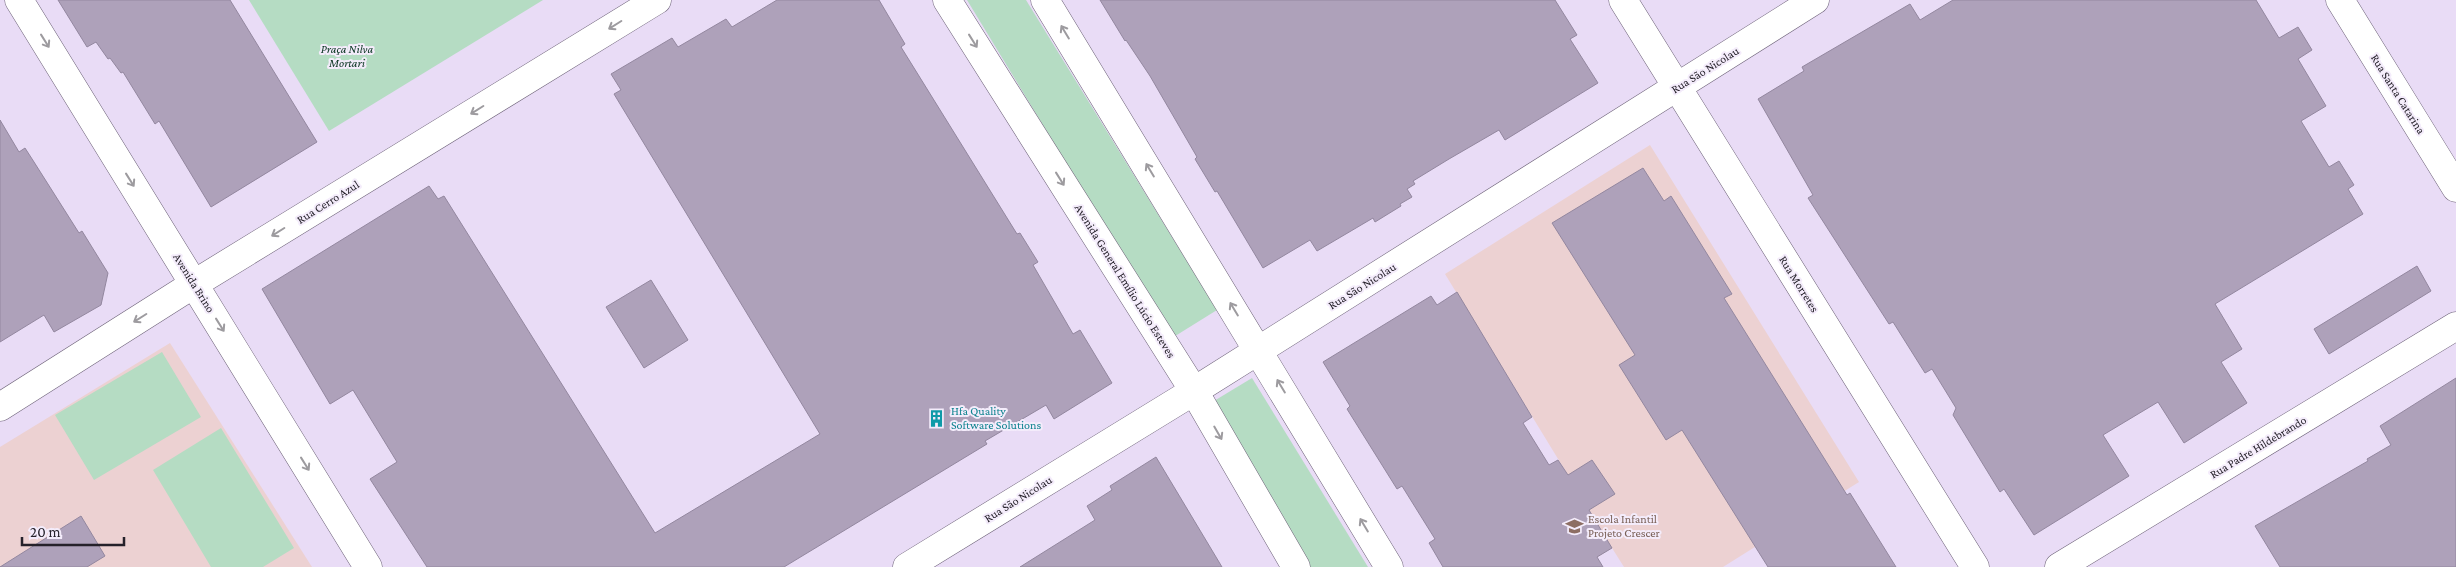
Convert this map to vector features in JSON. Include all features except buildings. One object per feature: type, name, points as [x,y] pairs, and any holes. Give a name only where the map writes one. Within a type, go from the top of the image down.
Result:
[{"type":"street","name":"Avenida Brino","points":[[19,0],[368,567]]},
{"type":"street","name":"Rua Cerro Azul","points":[[0,407],[194,284],[657,0]]},
{"type":"street","name":"Avenida General Emílio Lúcio Esteves","points":[[947,0],[1194,391],[1296,567]]},
{"type":"street","points":[[1046,0],[1389,567]]},
{"type":"street","name":"Rua Morretes","points":[[1623,0],[1975,567]]},
{"type":"street","name":"Rua São Nicolau","points":[[906,567],[1260,351],[1815,0]]},
{"type":"street","name":"Rua Santa Catarina","points":[[2340,0],[2456,188]]},
{"type":"street","name":"Rua Padre Hildebrando","points":[[2059,567],[2456,326]]},
{"type":"shaded area","points":[[1650,145],[1859,482],[1723,567],[1624,567],[1612,548],[1581,567],[1585,503],[1445,274]]},
{"type":"shaded area","points":[[170,343],[312,567],[0,567],[0,447]]},
{"type":"green space","name":"Praça Nilva Mortari","points":[[249,0],[543,0],[329,131]]},
{"type":"green space","points":[[967,0],[1026,0],[1217,310],[1172,338]]},
{"type":"green space","points":[[162,352],[201,417],[94,480],[55,415]]},
{"type":"green space","points":[[1252,378],[1368,567],[1308,567],[1209,404]]},
{"type":"green space","points":[[221,428],[294,548],[263,567],[211,567],[153,470]]},
{"type":"place","name":"Hfa Quality Software Solutions","points":[[937,418]]},
{"type":"place","name":"Escola Infantil Projeto Crescer","points":[[1574,526]]}]
